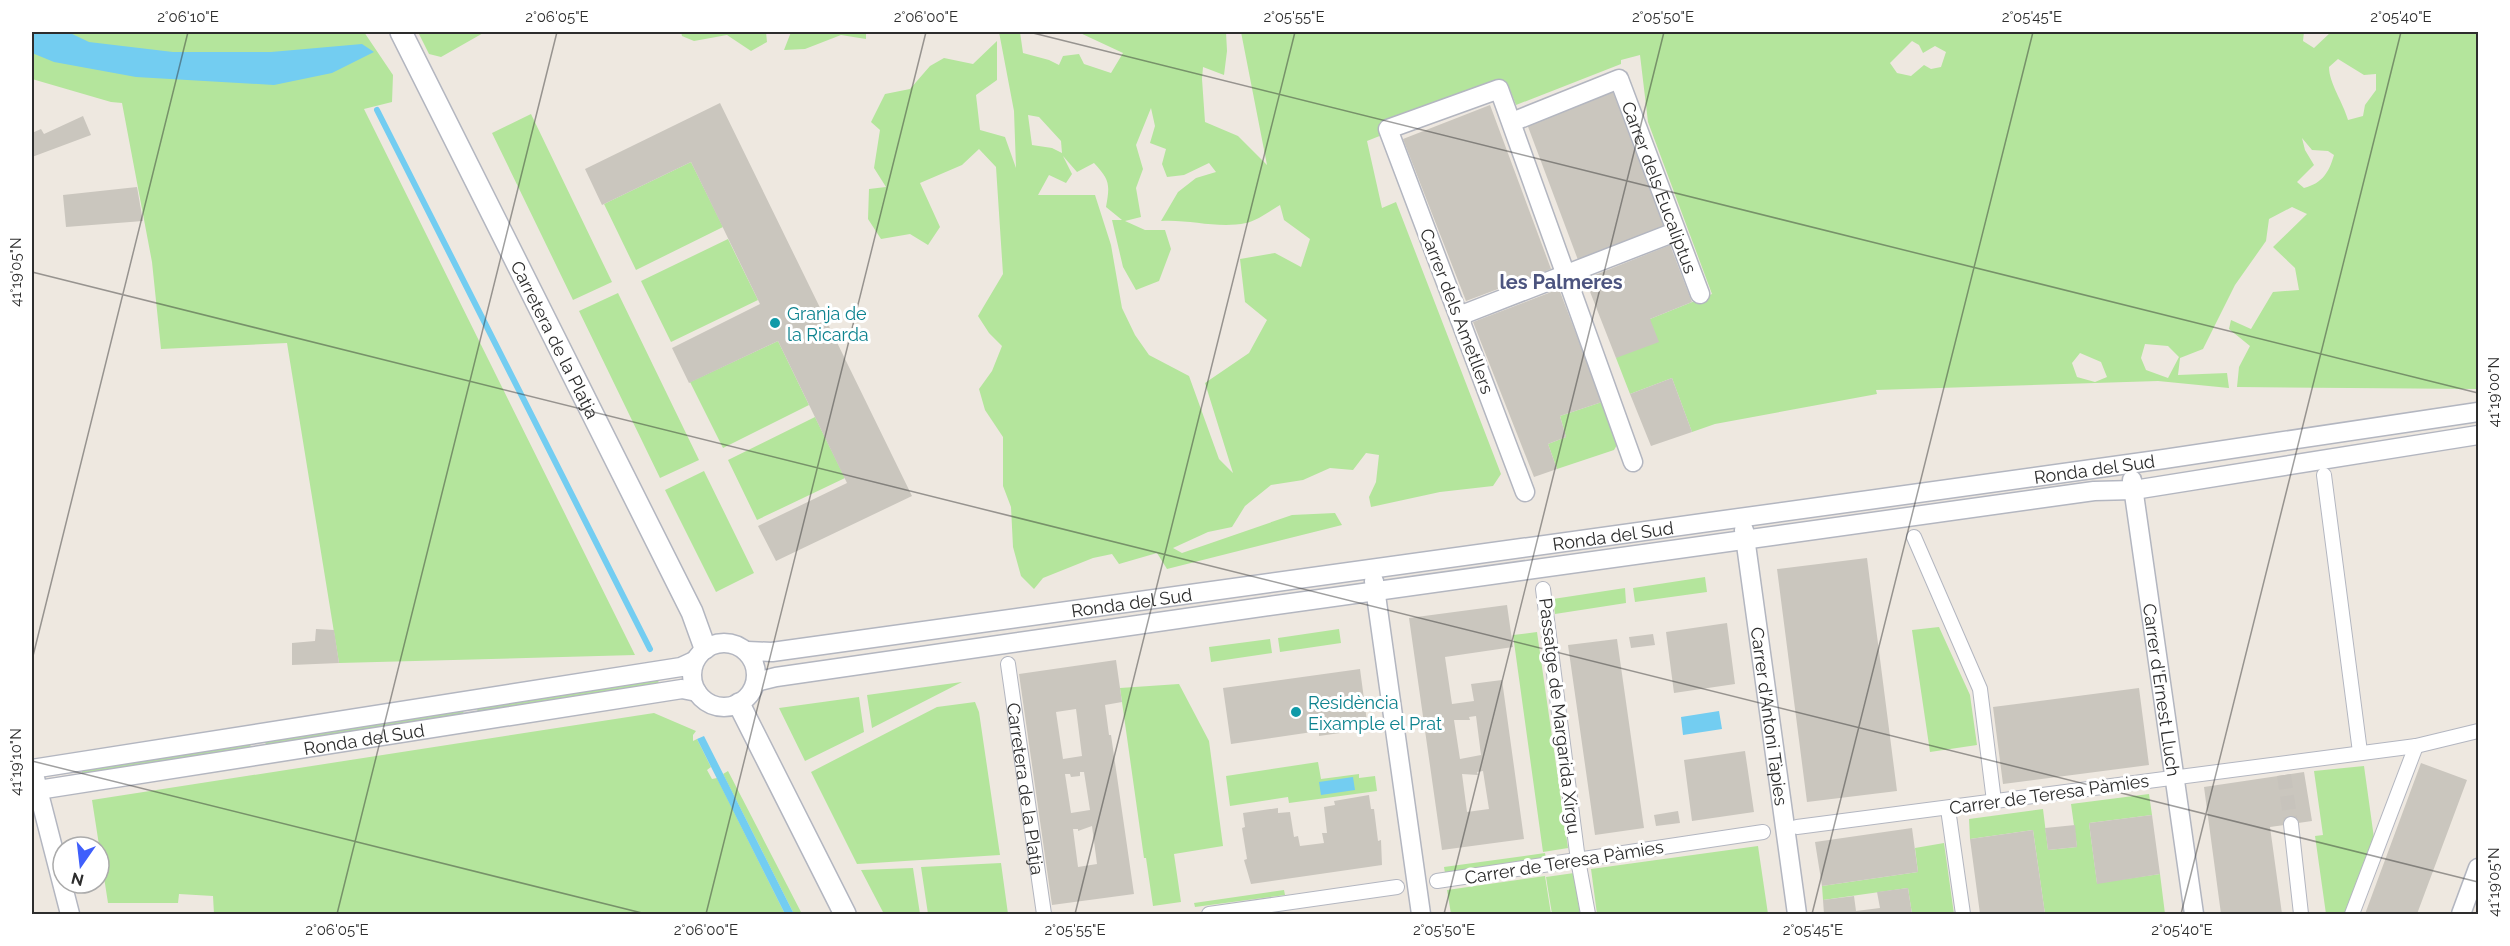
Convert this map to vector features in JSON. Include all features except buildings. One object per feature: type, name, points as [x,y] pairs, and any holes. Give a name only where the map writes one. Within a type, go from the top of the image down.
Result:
[{"type":"street","name":"Carretera de la Platja","points":[[401,32],[692,612],[700,654]]},
{"type":"street","name":"Carrer dels Eucaliptus","points":[[1512,122],[1619,79],[1700,294]]},
{"type":"street","name":"Carrer dels Ametllers","points":[[1512,122],[1499,89],[1388,129],[1524,492]]},
{"type":"street","points":[[1512,122],[1633,462]]},
{"type":"street","points":[[1459,316],[1675,232]]},
{"type":"street","name":"Ronda del Sud","points":[[747,651],[772,652],[1373,570],[2129,464],[2478,412]]},
{"type":"street","name":"Ronda del Sud","points":[[756,682],[776,677],[971,648],[2094,491],[2134,490],[2478,435]]},
{"type":"street","name":"Carrer d'Ernest Lluch","points":[[2129,464],[2194,915]]},
{"type":"street","points":[[2325,475],[2360,752]]},
{"type":"street","name":"Carrer d'Antoni Tàpies","points":[[1742,517],[1797,915]]},
{"type":"street","points":[[1914,537],[1980,689],[1994,801]]},
{"type":"street","points":[[1373,570],[1421,915]]},
{"type":"street","name":"Passatge de Margarida Xirgu","points":[[1543,589],[1578,860],[1588,915]]},
{"type":"street","points":[[726,642],[736,644],[747,651],[755,665],[756,682],[752,691],[739,704],[718,707],[708,703],[697,692],[691,676],[700,654],[715,643],[726,642]]},
{"type":"street","name":"Ronda del Sud","points":[[32,767],[681,667],[700,654]]},
{"type":"street","name":"Carretera de la Platja","points":[[1008,664],[1044,915]]},
{"type":"street","name":"Ronda del Sud","points":[[35,790],[682,689],[697,692]]},
{"type":"street","points":[[739,704],[845,915]]},
{"type":"street","name":"Carrer de Teresa Pàmies","points":[[1797,827],[2174,776],[2282,769],[2360,752],[2416,746],[2478,731]]},
{"type":"street","points":[[2352,915],[2416,746]]},
{"type":"street","points":[[32,767],[35,790],[70,915]]},
{"type":"street","points":[[1948,808],[1964,915]]},
{"type":"street","points":[[2291,824],[2301,915]]},
{"type":"street","name":"Carrer de Teresa Pàmies","points":[[1437,881],[1763,832]]},
{"type":"street","points":[[2461,915],[2478,868]]},
{"type":"street","points":[[1209,915],[1397,887]]},
{"type":"green space","points":[[32,32],[212,34],[364,32],[393,75],[392,102],[364,109],[635,655],[339,663],[287,343],[161,349],[152,262],[122,103],[111,102],[32,79]]},
{"type":"green space","points":[[418,32],[485,32],[441,57],[429,54]]},
{"type":"green space","points":[[681,32],[766,32],[767,42],[751,51],[727,35],[694,41],[682,36]]},
{"type":"green space","points":[[791,32],[866,32],[866,39],[841,35],[805,49],[784,50]]},
{"type":"green space","points":[[999,32],[1020,32],[1023,53],[1059,65],[1063,56],[1079,54],[1084,64],[1111,73],[1123,53],[1078,32],[1226,32],[1227,51],[1224,75],[1203,67],[1205,122],[1238,136],[1267,165],[1241,32],[2304,32],[2303,41],[2314,48],[2331,32],[2478,32],[2478,389],[2237,387],[2239,367],[2250,346],[2229,329],[2231,320],[2251,329],[2273,292],[2299,290],[2295,268],[2273,247],[2307,214],[2292,207],[2269,219],[2266,241],[2235,285],[2203,349],[2180,358],[2178,375],[2227,373],[2229,388],[2158,381],[1876,390],[1877,394],[1715,424],[1692,432],[1672,378],[1630,394],[1616,358],[1650,319],[1712,294],[1648,122],[1640,55],[1621,60],[1621,64],[1516,105],[1508,85],[1367,141],[1382,208],[1396,202],[1501,474],[1493,486],[1440,492],[1371,507],[1369,497],[1376,482],[1379,455],[1366,453],[1353,470],[1330,468],[1303,480],[1271,485],[1245,506],[1232,527],[1208,532],[1173,548],[1182,553],[1292,515],[1335,513],[1342,525],[1167,569],[1157,553],[1119,564],[1112,554],[1093,558],[1043,578],[1034,589],[1021,576],[1013,547],[1011,507],[1003,486],[1003,437],[985,410],[979,389],[992,371],[1002,346],[989,333],[978,316],[1003,274],[996,167],[979,149],[962,165],[920,183],[940,227],[928,245],[910,234],[881,239],[868,219],[869,189],[886,187],[874,168],[880,130],[871,122],[885,94],[910,89],[930,66],[944,58],[973,64],[997,41],[997,80],[976,95],[980,130],[1005,137],[1016,168],[1014,111]],"holes":[[[1912,41],[1919,45],[1923,53],[1935,46],[1946,52],[1941,67],[1931,69],[1924,65],[1911,76],[1897,73],[1890,63]],[[2338,59],[2364,75],[2376,74],[2376,90],[2365,105],[2363,116],[2348,120],[2329,67]],[[1151,108],[1155,126],[1150,143],[1166,149],[1162,164],[1167,177],[1184,175],[1209,163],[1216,172],[1196,178],[1178,192],[1161,221],[1235,225],[1255,220],[1280,205],[1284,220],[1310,239],[1301,267],[1275,253],[1240,259],[1245,302],[1267,320],[1249,353],[1205,383],[1233,473],[1219,459],[1189,376],[1149,355],[1135,335],[1122,308],[1111,245],[1095,195],[1038,195],[1049,175],[1066,183],[1072,174],[1063,156],[1077,172],[1094,163],[1108,183],[1106,207],[1122,220],[1112,220],[1123,267],[1136,290],[1159,281],[1171,249],[1165,230],[1145,230],[1125,221],[1141,217],[1136,188],[1143,169],[1136,145]],[[1028,115],[1039,117],[1061,141],[1062,153],[1052,148],[1032,145]],[[2302,138],[2312,150],[2328,151],[2334,155],[2330,167],[2321,180],[2304,188],[2297,182],[2314,165],[2305,150]],[[2145,344],[2168,346],[2179,357],[2168,378],[2146,370],[2141,358]],[[2080,353],[2101,362],[2107,377],[2095,382],[2077,377],[2072,363]]]},
{"type":"green space","points":[[531,114],[612,282],[573,300],[492,133]]},
{"type":"green space","points":[[691,162],[723,227],[636,270],[604,204]]},
{"type":"green space","points":[[728,239],[758,300],[671,342],[641,281]]},
{"type":"green space","points":[[618,293],[699,460],[660,478],[579,311]]},
{"type":"green space","points":[[778,341],[809,405],[723,448],[690,382]]},
{"type":"green space","points":[[1602,402],[1617,445],[1614,450],[1557,469],[1548,444],[1566,437],[1560,416]]},
{"type":"green space","points":[[815,417],[845,478],[757,520],[728,460]]},
{"type":"green space","points":[[704,471],[754,573],[716,592],[665,490]]},
{"type":"green space","points":[[1705,577],[1707,592],[1635,602],[1633,588]]},
{"type":"green space","points":[[1625,588],[1626,603],[1555,614],[1553,599]]},
{"type":"green space","points":[[1939,627],[1970,695],[1977,745],[1930,752],[1912,630]]},
{"type":"green space","points":[[1339,629],[1341,643],[1280,652],[1278,638]]},
{"type":"green space","points":[[1537,632],[1568,848],[1543,852],[1513,635]]},
{"type":"green space","points":[[1270,639],[1272,653],[1211,662],[1209,647]]},
{"type":"green space","points":[[658,678],[659,687],[478,715],[477,707]]},
{"type":"green space","points":[[962,682],[872,728],[867,695]]},
{"type":"green space","points":[[1179,684],[1209,741],[1223,846],[1174,854],[1181,902],[1153,906],[1120,688]]},
{"type":"green space","points":[[859,697],[864,732],[805,761],[779,708]]},
{"type":"green space","points":[[975,702],[979,712],[1000,855],[857,864],[811,772],[937,707]]},
{"type":"green space","points":[[463,709],[464,717],[266,748],[265,739]]},
{"type":"green space","points":[[654,713],[696,731],[693,741],[697,739],[711,767],[707,770],[712,779],[717,778],[785,914],[214,914],[213,896],[179,894],[178,903],[108,903],[107,895],[111,895],[111,835],[97,835],[92,800]]},
{"type":"green space","points":[[250,742],[251,750],[83,776],[81,768]]},
{"type":"green space","points":[[1318,762],[1321,779],[1359,774],[1359,778],[1375,776],[1377,791],[1289,803],[1288,797],[1230,806],[1226,776]]},
{"type":"green space","points":[[2364,766],[2374,838],[2345,914],[2326,914],[2315,836],[2323,835],[2314,771]]},
{"type":"green space","points":[[728,771],[802,914],[794,914],[723,774]]},
{"type":"green space","points":[[2149,794],[2152,815],[2089,823],[2097,883],[2160,874],[2165,914],[2045,914],[2033,830],[1970,839],[1969,819],[2043,809],[2048,850],[2077,847],[2071,804]]},
{"type":"green space","points":[[1944,843],[1954,914],[1912,914],[1908,888],[1823,900],[1822,886],[1918,872],[1915,848]]},
{"type":"green space","points":[[1758,846],[1768,914],[1597,914],[1591,869]]},
{"type":"green space","points":[[1545,853],[1546,858],[1445,873],[1444,867]]},
{"type":"green space","points":[[1001,863],[1008,914],[928,914],[921,867]]},
{"type":"green space","points":[[913,868],[920,914],[884,914],[861,870]]},
{"type":"green space","points":[[1574,873],[1580,914],[1552,914],[1546,877]]},
{"type":"green space","points":[[1545,876],[1551,914],[1451,914],[1447,890]]},
{"type":"green space","points":[[1284,890],[1285,895],[1195,907],[1194,903]]},
{"type":"water","points":[[32,32],[68,32],[89,42],[173,52],[271,52],[362,44],[374,52],[332,73],[274,85],[136,77],[54,62],[32,53]]},
{"type":"water","points":[[1719,711],[1722,729],[1683,735],[1681,717]]},
{"type":"water","points":[[704,736],[794,914],[785,914],[697,739]]},
{"type":"water","points":[[1353,777],[1355,790],[1321,795],[1319,782]]},
{"type":"waterway","points":[[377,110],[650,649]]},
{"type":"tunnel","points":[[2284,775],[2291,824]]},
{"type":"place","name":"Granja de la Ricarda","points":[[775,323]]},
{"type":"place","name":"Residència Eixample el Prat","points":[[1296,712]]},
{"type":"district","name":"les Palmeres","points":[[1561,282]]}]
